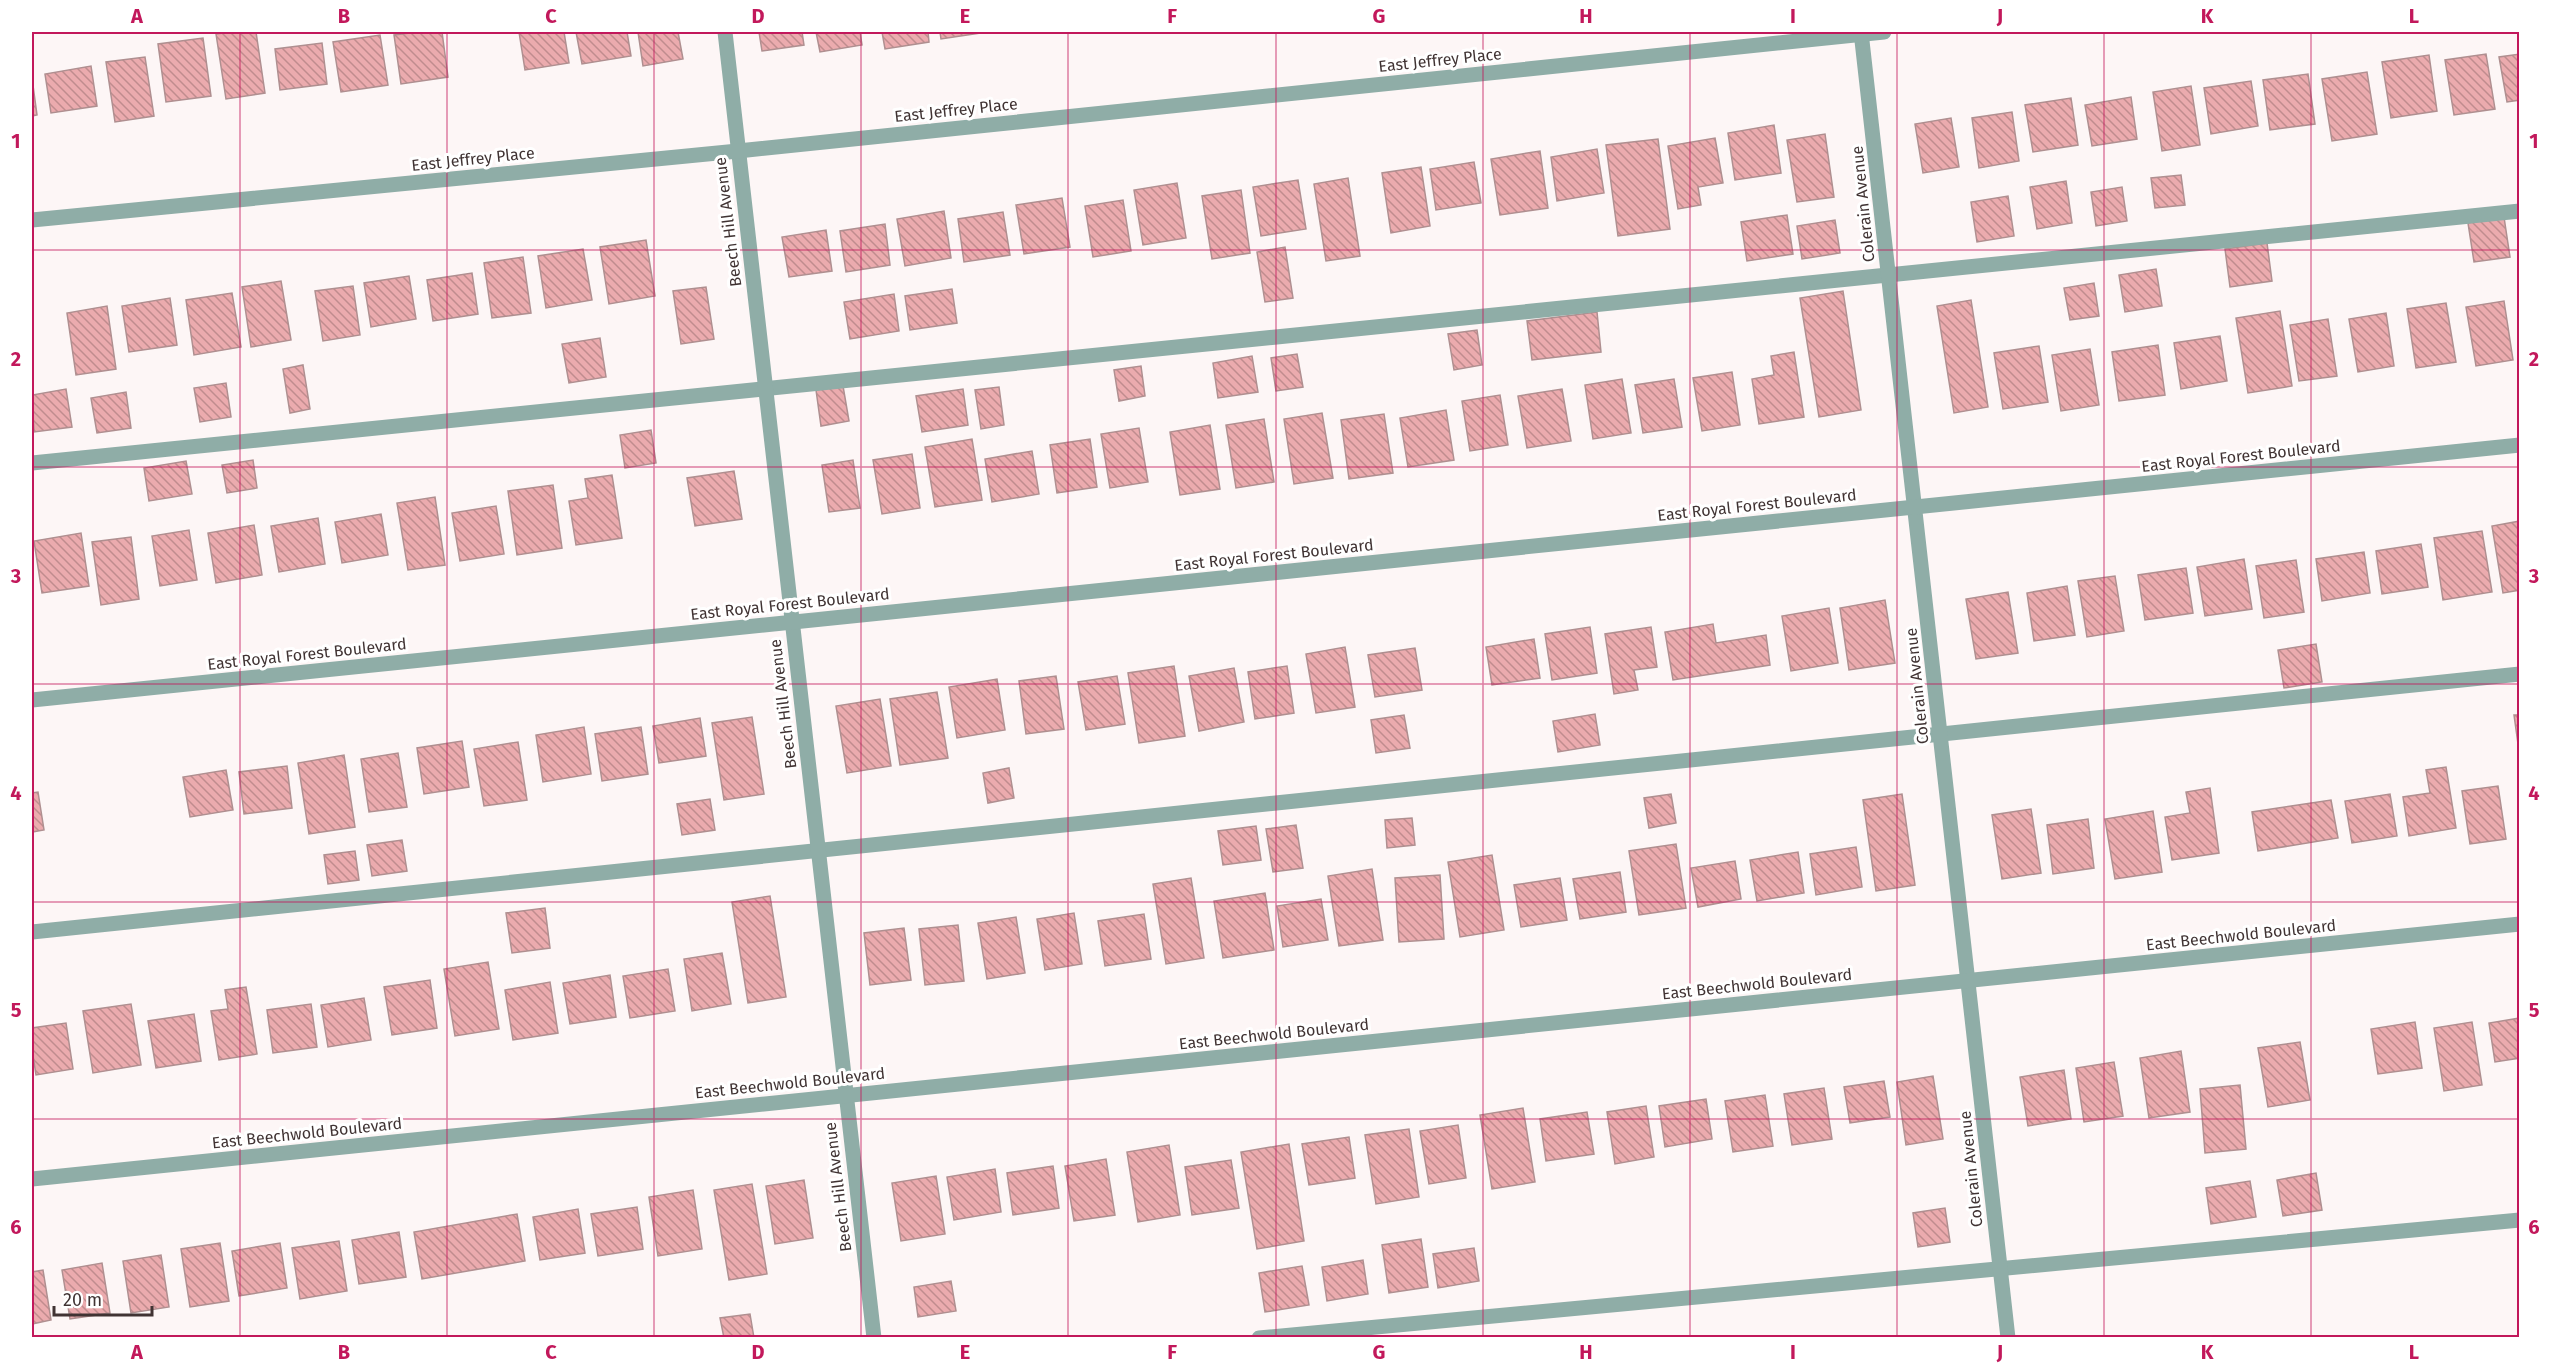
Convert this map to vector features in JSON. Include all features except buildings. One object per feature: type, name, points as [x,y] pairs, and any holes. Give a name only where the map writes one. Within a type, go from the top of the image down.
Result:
[{"type":"street","name":"Beech Hill Avenue","points":[[725,32],[874,1338]]},
{"type":"street","name":"East Jeffrey Place","points":[[32,220],[738,151],[1884,32]]},
{"type":"street","name":"Colerain Avenue","points":[[1861,33],[2008,1338]]},
{"type":"street","points":[[32,463],[2520,211]]},
{"type":"street","name":"East Royal Forest Boulevard","points":[[32,700],[2520,445]]},
{"type":"street","points":[[32,932],[2520,674]]},
{"type":"street","name":"East Beechwold Boulevard","points":[[32,1179],[2520,924]]},
{"type":"street","points":[[1259,1338],[2520,1220]]}]
